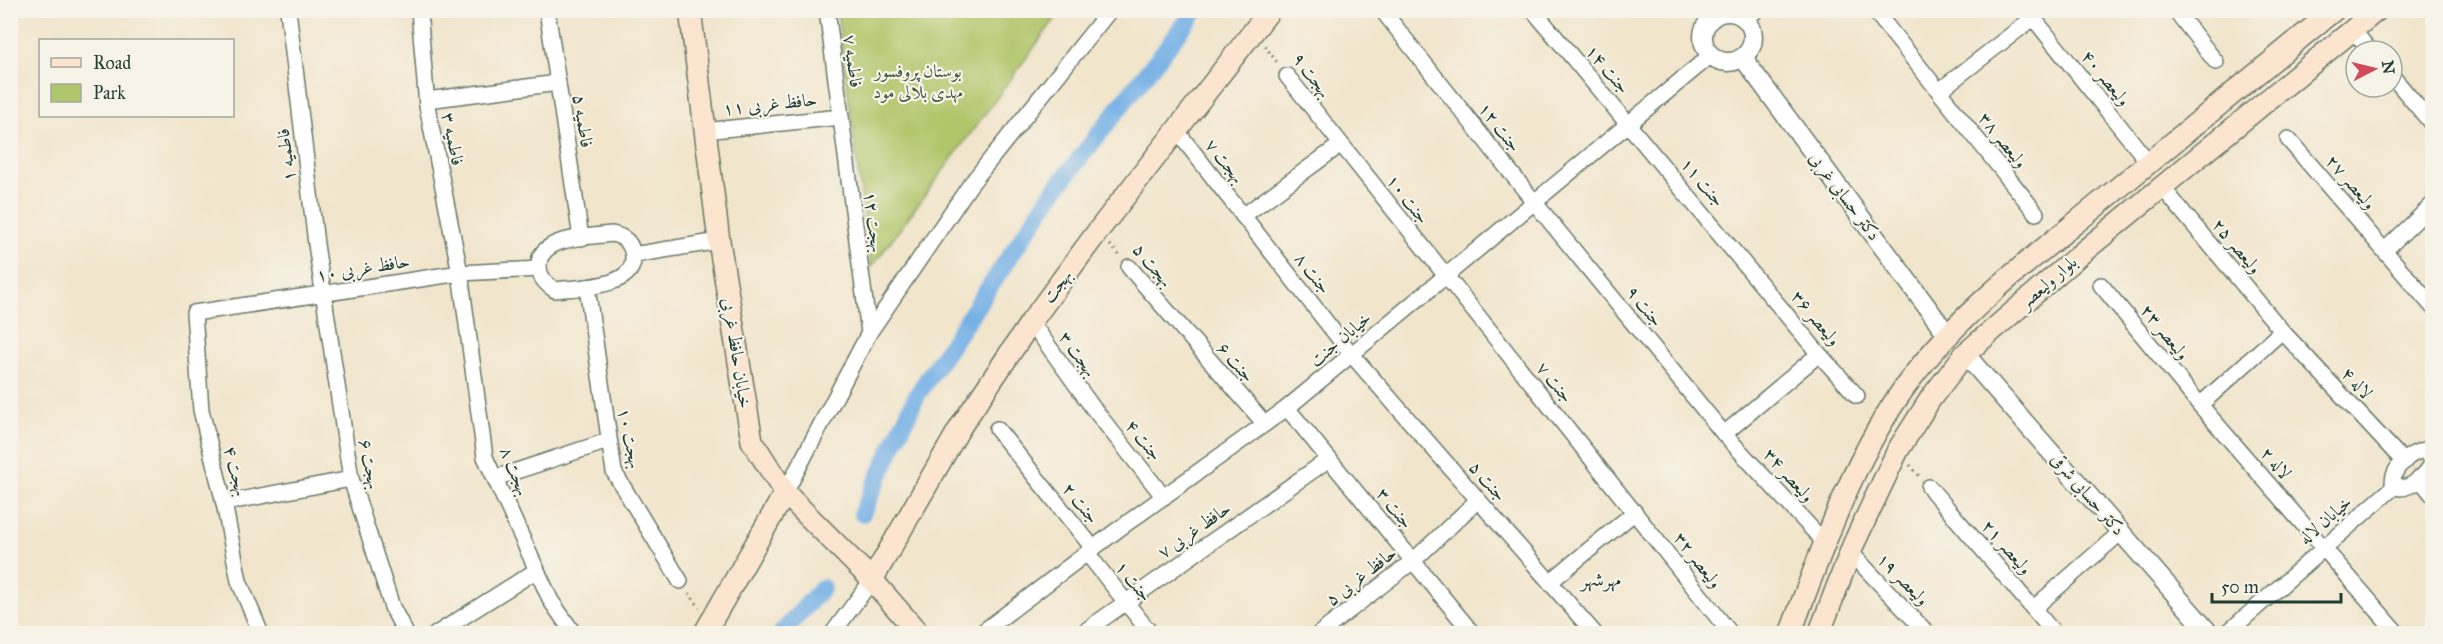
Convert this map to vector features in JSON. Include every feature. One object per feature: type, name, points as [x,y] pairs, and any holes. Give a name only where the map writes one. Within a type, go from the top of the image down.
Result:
[{"type":"main road","name":"خیابان حافظ غربی","points":[[690,10],[719,242],[752,441],[785,494],[872,580],[919,633]]},
{"type":"main road","name":"بهجت","points":[[872,580],[961,426],[1030,322],[1253,29],[1270,10]]},
{"type":"main road","name":"بلوار ولیعصر","points":[[1819,633],[1850,552],[1898,450],[1931,398],[1965,354],[2035,293],[2377,10]]},
{"type":"main road","name":"بلوار ولیعصر","points":[[1790,633],[1825,543],[1874,434],[1909,381],[1947,334],[2018,272],[2334,11]]},
{"type":"main road","points":[[2018,272],[2016,288],[2019,293],[2025,295],[2035,293]]},
{"type":"main road","points":[[1947,334],[1965,354]]},
{"type":"main road","points":[[1909,381],[1924,383],[1928,386],[1931,398]]},
{"type":"main road","points":[[707,628],[785,494]]},
{"type":"street","name":"فاطمیه ۱","points":[[288,10],[316,244],[325,294]]},
{"type":"street","name":"فاطمیه ۳","points":[[419,10],[427,100],[460,273]]},
{"type":"street","name":"فاطمیه ۵","points":[[547,10],[581,238]]},
{"type":"street","name":"فاطمیه ۷","points":[[827,10],[841,117]]},
{"type":"street","points":[[785,494],[869,333],[970,185],[1110,10]]},
{"type":"street","name":"جنت ۱۴","points":[[1533,10],[1629,125]]},
{"type":"street","name":"ولیعصر ۳۸","points":[[1875,10],[2036,213]]},
{"type":"street","points":[[2175,10],[2216,62]]},
{"type":"street","name":"جنت ۱۲","points":[[1386,12],[1535,203]]},
{"type":"street","points":[[1726,12],[1751,15],[1753,34],[1749,51],[1743,58],[1730,63],[1710,56],[1705,49],[1703,32],[1710,14],[1726,12]]},
{"type":"street","points":[[1939,92],[2030,14]]},
{"type":"street","name":"ولیعصر ۴۰","points":[[2030,14],[2149,163]]},
{"type":"street","points":[[2353,30],[2360,39]]},
{"type":"street","name":"خیابان جنت","points":[[981,633],[1090,550],[1287,408],[1710,56]]},
{"type":"street","name":"دکتر حسابی غربی","points":[[1743,58],[1947,334]]},
{"type":"street","name":"بهجت ۹","points":[[1287,76],[1340,144]]},
{"type":"street","points":[[427,100],[558,83]]},
{"type":"street","points":[[2404,90],[2433,124]]},
{"type":"street","name":"حافظ غربی ۱۱","points":[[704,131],[841,117]]},
{"type":"street","name":"بهجت ۱۲","points":[[841,117],[869,333]]},
{"type":"street","name":"جنت ۱۱","points":[[1629,125],[1746,265]]},
{"type":"street","name":"بهجت ۷","points":[[1176,130],[1243,216]]},
{"type":"street","name":"ولیعصر ۲۷","points":[[2288,139],[2433,306]]},
{"type":"street","points":[[1243,216],[1340,144]]},
{"type":"street","name":"جنت ۱۰","points":[[1340,144],[1446,277]]},
{"type":"street","name":"ولیعصر ۲۵","points":[[2162,187],[2282,331]]},
{"type":"street","name":"جنت ۹","points":[[1535,203],[1724,434]]},
{"type":"street","points":[[2385,250],[2433,205]]},
{"type":"street","name":"جنت ۸","points":[[1243,216],[1352,355]]},
{"type":"street","points":[[620,236],[631,246],[633,255],[632,265],[627,273],[617,281],[587,286],[555,290],[547,285],[539,269],[544,251],[554,243],[581,238],[620,236]]},
{"type":"street","points":[[633,255],[719,242]]},
{"type":"street","name":"ولیعصر ۳۶","points":[[1746,265],[1819,354],[1857,396]]},
{"type":"street","name":"بهجت ۵","points":[[1129,267],[1178,325]]},
{"type":"street","name":"حافظ غربی ۱۰","points":[[194,313],[460,273],[539,269]]},
{"type":"street","name":"بهجت ۸","points":[[460,273],[485,457],[551,601],[574,633]]},
{"type":"street","name":"جنت ۷","points":[[1446,277],[1635,512]]},
{"type":"street","name":"ولیعصر ۲۳","points":[[2101,285],[2200,405]]},
{"type":"street","name":"بهجت ۱۰","points":[[587,286],[614,472],[680,581]]},
{"type":"street","name":"بهجت ۶","points":[[325,294],[351,479],[393,607],[406,633]]},
{"type":"street","name":"بهجت ۴","points":[[194,313],[201,410],[224,503],[239,580],[261,633]]},
{"type":"street","name":"بهجت ۳","points":[[1030,322],[1093,408]]},
{"type":"street","name":"جنت ۶","points":[[1178,325],[1265,424]]},
{"type":"street","points":[[2200,405],[2282,331]]},
{"type":"street","name":"لاله ۴","points":[[2282,331],[2404,462]]},
{"type":"street","points":[[1724,434],[1819,354]]},
{"type":"street","name":"دکتر حسابی شرقی","points":[[1965,354],[2210,633]]},
{"type":"street","name":"جنت ۵","points":[[1352,355],[1595,633]]},
{"type":"street","name":"لاله ۲","points":[[2200,405],[2398,633]]},
{"type":"street","name":"جنت ۴","points":[[1093,408],[1164,496]]},
{"type":"street","name":"جنت ۳","points":[[1287,408],[1473,633]]},
{"type":"street","name":"جنت ۲","points":[[997,429],[1090,550]]},
{"type":"street","name":"ولیعصر ۳۴","points":[[1724,434],[1825,543]]},
{"type":"street","points":[[495,478],[608,441]]},
{"type":"street","points":[[2424,450],[2432,457],[2419,478],[2406,488],[2396,486],[2393,476],[2395,470],[2404,462],[2418,451],[2424,450]]},
{"type":"street","name":"حافظ غربی ۷","points":[[1081,633],[1329,459]]},
{"type":"street","points":[[2419,478],[2433,494]]},
{"type":"street","points":[[224,503],[351,479]]},
{"type":"street","name":"خیابان لاله","points":[[2226,633],[2396,486]]},
{"type":"street","name":"ولیعصر ۲۱","points":[[1929,487],[2055,633]]},
{"type":"street","name":"حافظ غربی ۵","points":[[1319,633],[1413,561],[1478,500]]},
{"type":"street","points":[[1550,582],[1635,512]]},
{"type":"street","name":"ولیعصر ۳۲","points":[[1635,512],[1731,633]]},
{"type":"street","points":[[2034,608],[2121,532]]},
{"type":"street","name":"جنت ۱","points":[[1090,550],[1151,633]]},
{"type":"street","name":"ولیعصر ۱۹","points":[[1850,552],[1928,633]]},
{"type":"street","points":[[436,633],[537,570]]},
{"type":"street","points":[[832,633],[872,580]]},
{"type":"path","name":"بهجت ۹","points":[[1253,29],[1287,76]]},
{"type":"path","name":"بهجت ۵","points":[[1098,231],[1129,267]]},
{"type":"path","points":[[1898,450],[1929,487]]},
{"type":"path","points":[[680,581],[707,628]]},
{"type":"green space","name":"بوستان پروفسور مهدی بلالی مود","points":[[837,11],[1061,11],[871,268]]},
{"type":"waterway","points":[[862,513],[917,395],[1051,195],[1196,10]]},
{"type":"waterway","points":[[781,634],[822,588]]},
{"type":"district","name":"مهرشهر","points":[[1601,579]]}]
